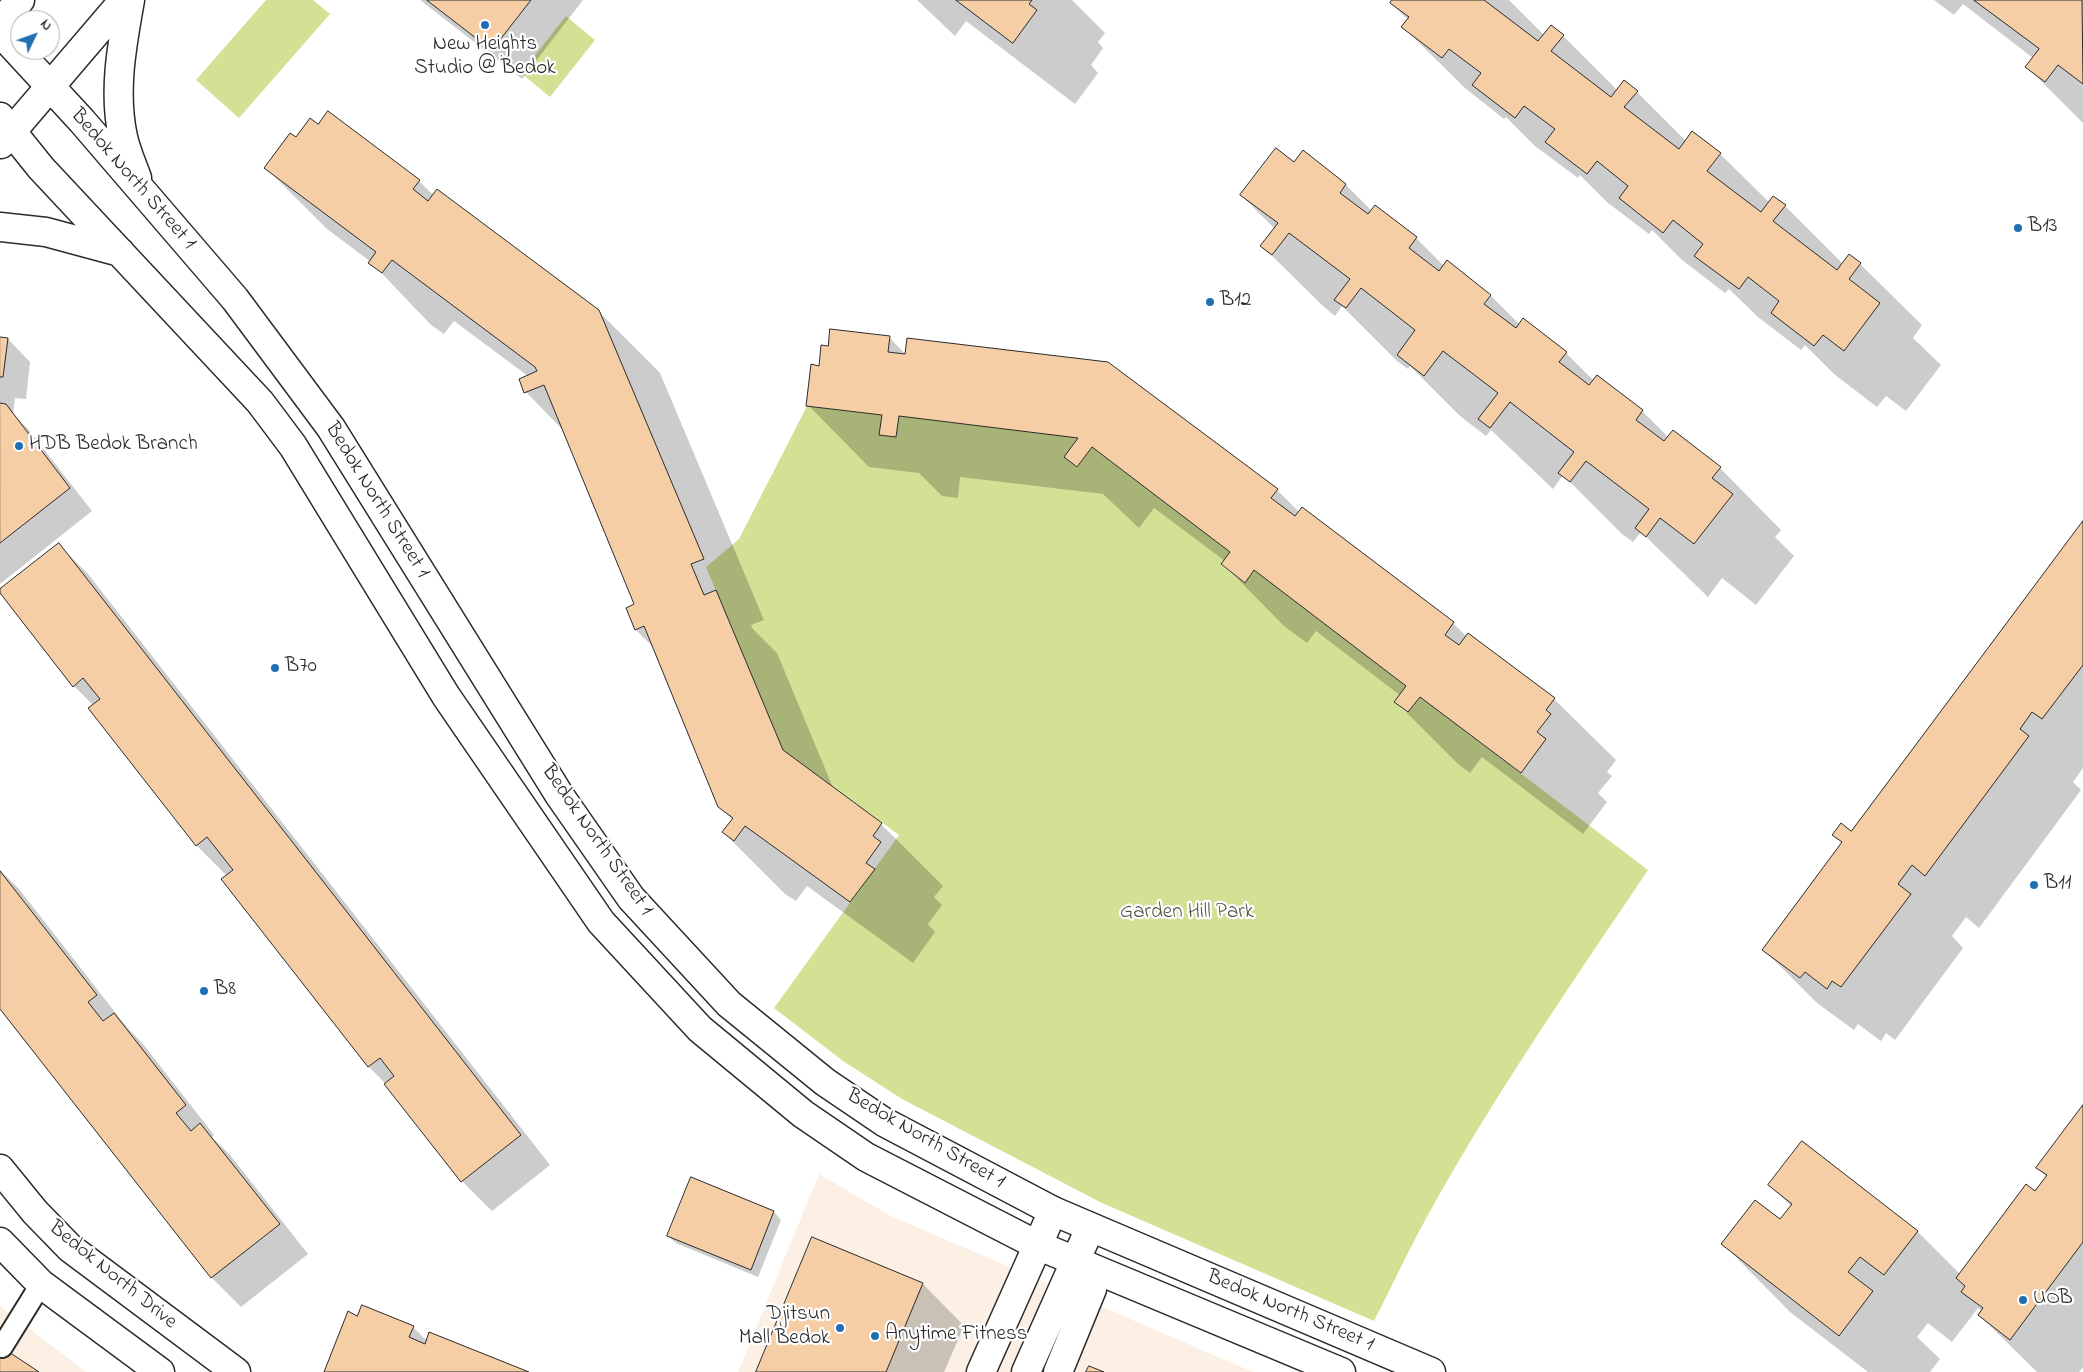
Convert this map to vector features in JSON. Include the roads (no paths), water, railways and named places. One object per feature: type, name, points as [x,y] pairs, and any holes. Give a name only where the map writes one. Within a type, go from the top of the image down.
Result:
[{"type":"street","points":[[0,23],[20,0]]},
{"type":"street","points":[[4,131],[50,86],[124,0]]},
{"type":"street","points":[[130,0],[122,44],[118,96],[123,137],[140,189]]},
{"type":"street","name":"Bedok North Street 1","points":[[0,32],[50,86],[235,299],[331,428],[560,796],[631,898],[729,1004],[825,1082],[884,1122],[1052,1211],[1431,1372]]},
{"type":"street","name":"Bedok North Street 1","points":[[4,131],[260,402],[293,446],[446,696],[601,922],[700,1030],[758,1079],[834,1136],[866,1157],[1037,1245],[1341,1372]]},
{"type":"street","points":[[0,227],[46,232],[120,252]]},
{"type":"street","name":"Bedok North Drive","points":[[0,1169],[35,1212],[70,1248],[236,1372]]},
{"type":"street","points":[[981,1372],[1052,1211]]},
{"type":"street","points":[[1026,1372],[1090,1228]]},
{"type":"street","points":[[0,1242],[41,1284],[160,1372]]},
{"type":"street","points":[[1058,1372],[1092,1289]]},
{"type":"lane","points":[[2,1348],[41,1284]]},
{"type":"place","name":"New Heights Studio @ Bedok","points":[[485,25]]},
{"type":"place","name":"B13","points":[[2018,228]]},
{"type":"place","name":"B12","points":[[1210,302]]},
{"type":"place","name":"HDB Bedok Branch","points":[[19,446]]},
{"type":"place","name":"B70","points":[[275,668]]},
{"type":"place","name":"B11","points":[[2034,885]]},
{"type":"place","name":"B8","points":[[204,991]]},
{"type":"place","name":"UOB","points":[[2023,1300]]},
{"type":"place","name":"Djitsun Mall Bedok","points":[[840,1328]]},
{"type":"place","name":"Anytime Fitness","points":[[875,1336]]},
{"type":"park label","name":"Garden Hill Park","points":[[1187,914]]}]
